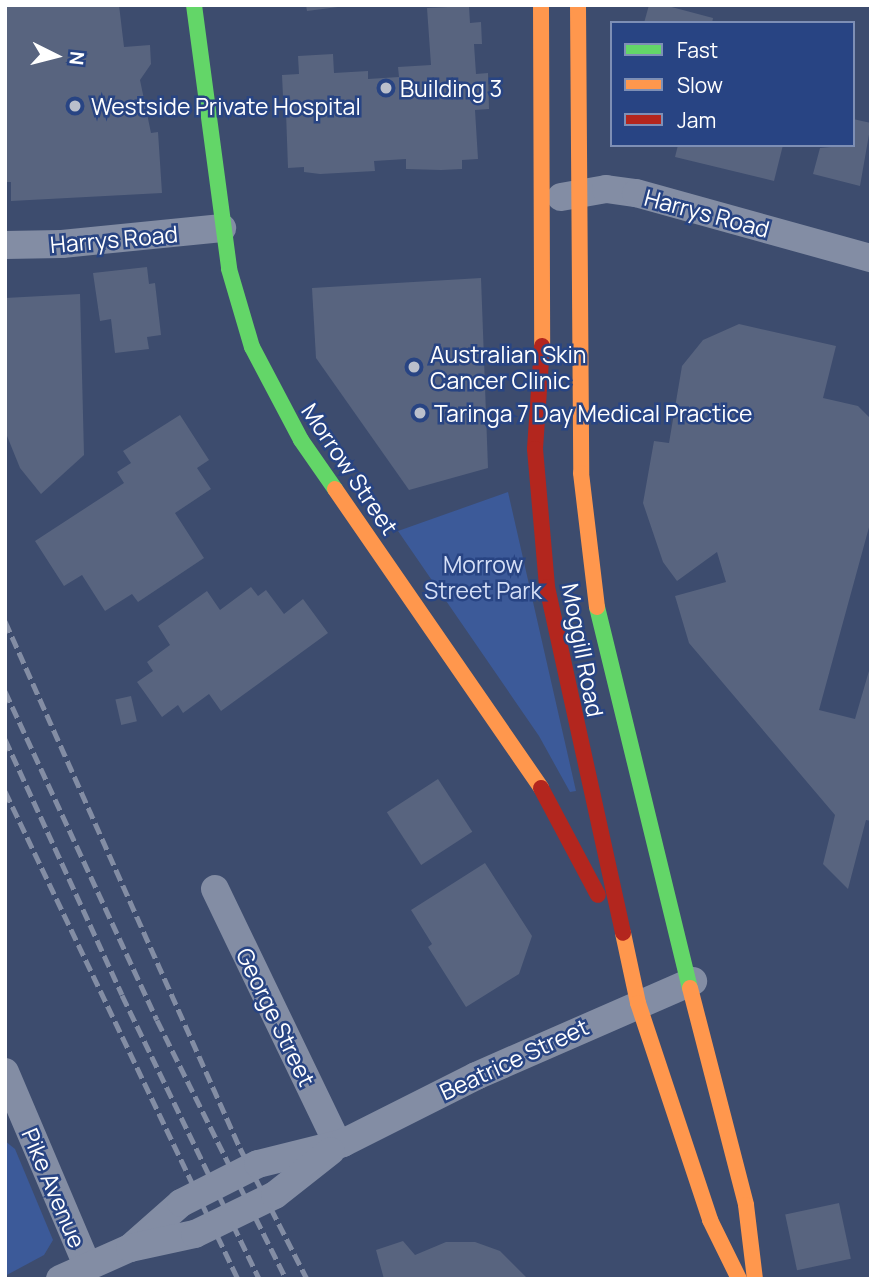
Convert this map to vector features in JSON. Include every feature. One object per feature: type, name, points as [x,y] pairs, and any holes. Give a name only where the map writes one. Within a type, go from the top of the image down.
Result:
[{"type":"highway","name":"Morrow Street","points":[[194,5],[222,228],[245,329],[274,396],[554,807],[622,944]]},
{"type":"highway","name":"Moggill Road","points":[[541,5],[542,353],[535,449],[542,545],[560,656],[622,944],[638,1003],[709,1220],[738,1279]]},
{"type":"highway","name":"Moggill Road","points":[[578,5],[581,473],[590,573],[620,709],[693,981],[747,1205],[755,1279]]},
{"type":"street","name":"Harrys Road","points":[[542,200],[606,189],[636,193],[871,258]]},
{"type":"street","name":"Harrys Road","points":[[5,245],[62,244],[222,228]]},
{"type":"street","name":"George Street","points":[[215,889],[338,1145]]},
{"type":"street","name":"Beatrice Street","points":[[60,1279],[96,1268],[130,1248],[195,1234],[275,1195],[338,1145],[476,1076],[693,981]]},
{"type":"street","name":"Pike Avenue","points":[[5,1072],[96,1268]]},
{"type":"green space","name":"Morrow Street Park","points":[[508,492],[576,791],[570,792],[539,736],[398,531]]},
{"type":"green space","points":[[5,1141],[15,1149],[53,1240],[44,1255],[5,1276]]},
{"type":"building","name":"Westside Private Hospital","points":[[5,5],[119,5],[124,47],[150,45],[151,64],[140,80],[151,133],[158,132],[162,193],[11,201],[11,182],[5,182]]},
{"type":"building","points":[[306,5],[338,5],[338,7],[307,11]]},
{"type":"building","points":[[649,5],[664,5],[713,18],[712,21],[645,21]]},
{"type":"building","name":"Building 3","points":[[469,6],[470,23],[481,22],[482,44],[474,44],[476,74],[488,73],[489,109],[475,110],[478,159],[462,160],[462,169],[441,170],[406,169],[406,159],[374,161],[375,171],[320,174],[304,172],[304,167],[288,168],[286,112],[291,112],[290,97],[283,97],[282,75],[299,74],[298,56],[333,54],[334,73],[368,71],[368,79],[399,77],[398,67],[431,65],[427,8]]},
{"type":"building","points":[[855,119],[871,123],[860,186],[813,174],[820,148],[855,147]]},
{"type":"building","points":[[678,147],[782,147],[774,181],[675,157]]},
{"type":"building","points":[[147,267],[149,284],[155,283],[161,335],[147,337],[149,349],[115,353],[111,319],[100,321],[93,273]]},
{"type":"building","name":"Taringa 7 Day Medical Practice","points":[[481,278],[488,468],[409,490],[316,358],[312,288]]},
{"type":"building","points":[[80,294],[84,455],[41,494],[20,468],[5,431],[5,298]]},
{"type":"building","points":[[739,324],[836,346],[823,398],[858,406],[871,419],[871,520],[819,710],[855,719],[871,664],[871,821],[866,820],[848,889],[823,864],[835,815],[689,643],[675,596],[726,582],[717,552],[677,581],[663,562],[643,503],[654,441],[669,443],[682,366],[703,340]]},
{"type":"building","points":[[180,415],[209,460],[197,468],[211,489],[175,513],[204,558],[138,602],[132,594],[105,611],[82,575],[64,586],[35,541],[124,483],[117,472],[131,463],[123,451]]},
{"type":"building","points":[[251,587],[258,596],[266,590],[284,614],[303,599],[328,633],[221,711],[209,694],[183,713],[178,705],[162,717],[137,682],[153,671],[147,662],[170,645],[158,626],[207,591],[220,610]]},
{"type":"building","points":[[131,696],[137,721],[121,725],[115,700]]},
{"type":"building","points":[[438,779],[472,832],[421,865],[387,812]]},
{"type":"building","points":[[485,863],[532,936],[519,974],[466,1007],[428,947],[432,944],[411,910]]},
{"type":"building","points":[[839,1203],[851,1259],[797,1270],[785,1214]]},
{"type":"building","points":[[403,1241],[415,1255],[446,1242],[475,1242],[500,1251],[528,1279],[384,1279],[376,1250]]},
{"type":"railway","points":[[5,621],[240,1148],[307,1279]]},
{"type":"railway","points":[[5,691],[157,1020],[286,1279]]},
{"type":"railway","points":[[5,739],[122,995],[259,1279]]},
{"type":"railway","points":[[5,791],[238,1279]]},
{"type":"traffic: fast","points":[[194,5],[229,269],[252,347],[301,440],[335,489]]},
{"type":"traffic: fast","points":[[597,607],[690,988]]},
{"type":"traffic: slow","points":[[541,5],[542,346]]},
{"type":"traffic: slow","points":[[578,5],[581,473],[597,607]]},
{"type":"traffic: slow","points":[[335,489],[541,788]]},
{"type":"traffic: slow","points":[[623,933],[638,1003],[710,1220],[739,1279]]},
{"type":"traffic: slow","points":[[690,988],[746,1205],[755,1279]]},
{"type":"traffic: jam","points":[[542,346],[535,449],[547,587],[623,933]]},
{"type":"traffic: jam","points":[[541,788],[598,895]]},
{"type":"place","name":"Building 3","points":[[386,88]]},
{"type":"place","name":"Westside Private Hospital","points":[[75,106]]},
{"type":"place","name":"Australian Skin Cancer Clinic","points":[[414,367]]},
{"type":"place","name":"Taringa 7 Day Medical Practice","points":[[420,413]]}]
